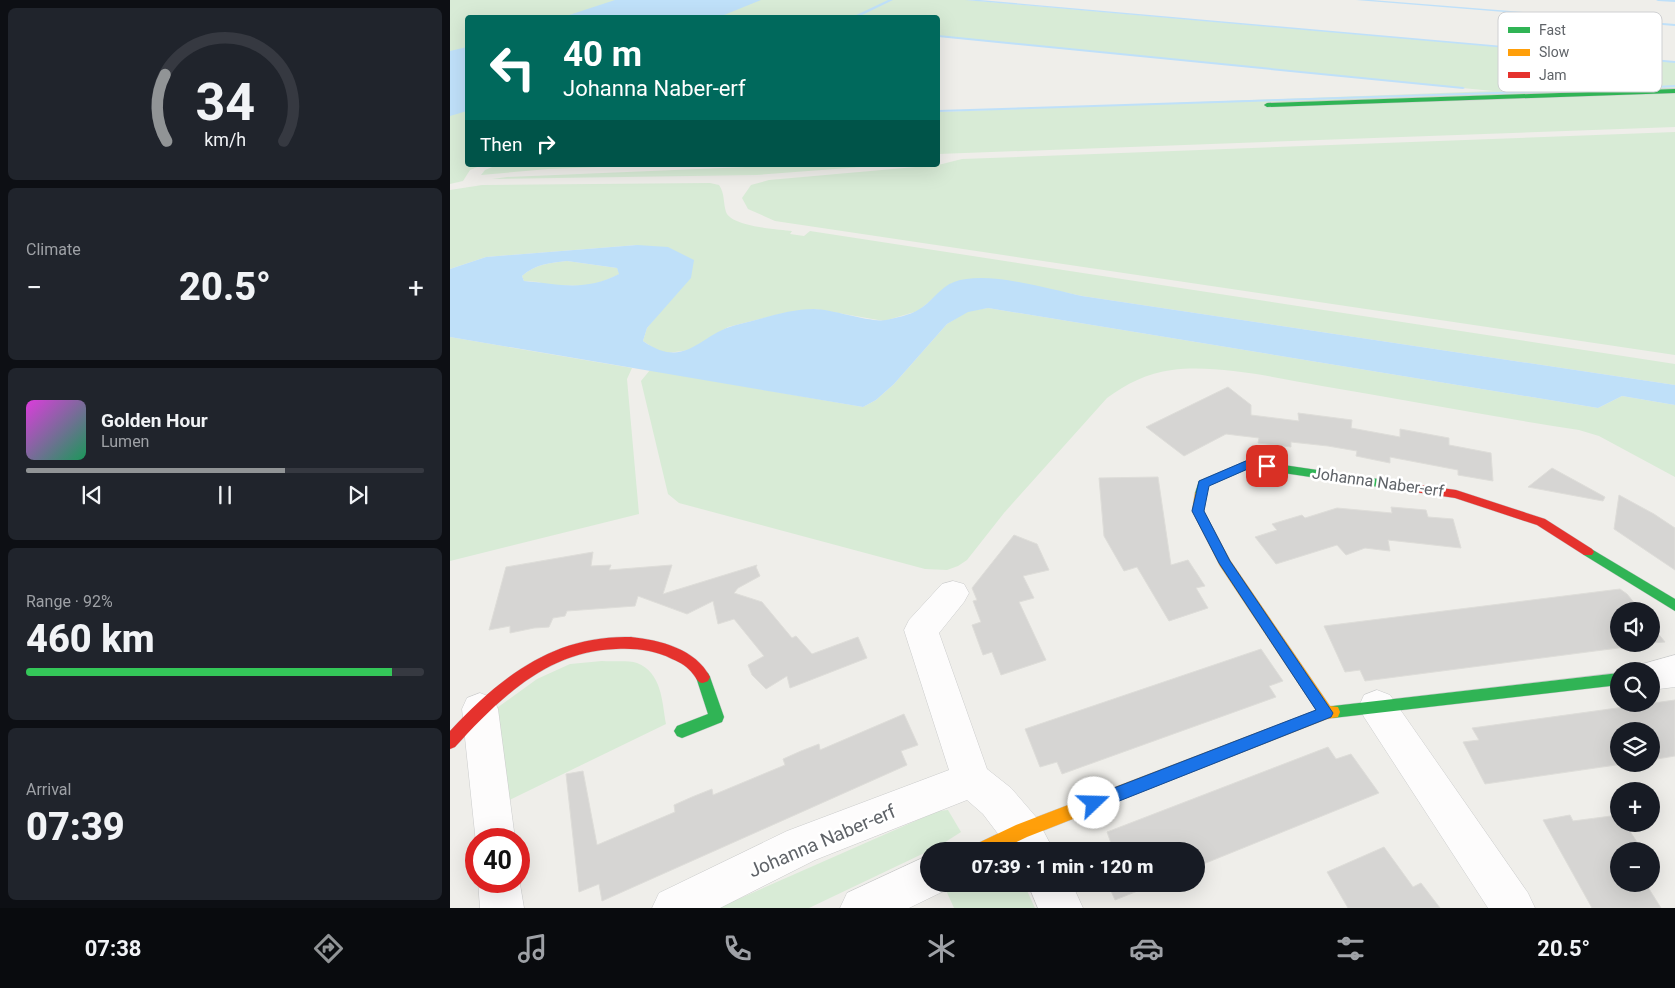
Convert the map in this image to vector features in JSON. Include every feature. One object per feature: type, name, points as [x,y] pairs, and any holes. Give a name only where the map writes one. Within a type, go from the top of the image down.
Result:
[{"type":"street","points":[[1662,91],[1675,91]]},
{"type":"street","points":[[1267,105],[1646,92]]},
{"type":"street","name":"Johanna Naber-erf","points":[[1326,713],[1225,563],[1198,511],[1203,484],[1248,464],[1456,494],[1541,522],[1675,606]]},
{"type":"street","points":[[953,593],[921,630],[972,780],[997,801],[1027,841],[1326,713],[1610,680]]},
{"type":"street","points":[[450,742],[480,709],[511,680],[541,660],[588,646],[615,642],[647,644],[676,653],[701,673],[717,717],[682,731]]},
{"type":"street","points":[[1660,674],[1675,670]]},
{"type":"street","points":[[1377,706],[1513,908]]},
{"type":"street","points":[[480,709],[493,828]]},
{"type":"street","name":"Johanna Naber-erf","points":[[674,908],[802,845],[972,780]]},
{"type":"street","points":[[862,908],[920,880]]},
{"type":"street","points":[[1053,892],[1061,908]]},
{"type":"street","points":[[500,893],[502,908]]},
{"type":"green space","points":[[450,0],[967,0],[1498,46],[1498,92],[1662,92],[1662,61],[1675,62],[1675,127],[940,154],[940,112],[1493,91],[940,36],[940,15],[465,15],[465,167],[477,167],[470,170],[463,181],[450,184]]},
{"type":"green space","points":[[1675,132],[1675,355],[775,221],[748,209],[742,198],[751,185],[769,180],[915,167],[940,167],[940,164],[962,159]]},
{"type":"green space","points":[[492,167],[600,167],[548,169],[481,175],[485,170]]},
{"type":"green space","points":[[744,167],[862,167],[757,175],[492,179]]},
{"type":"green space","points":[[710,183],[719,185],[721,188],[726,212],[730,217],[746,224],[792,231],[790,234],[804,236],[810,231],[1675,364],[1675,385],[1082,296],[1015,282],[952,283],[918,311],[884,321],[815,309],[784,313],[728,327],[689,350],[668,353],[657,350],[643,341],[647,328],[664,307],[637,245],[486,257],[450,269],[450,190],[482,185]]},
{"type":"green space","points":[[567,261],[617,268],[620,274],[586,286],[547,285],[524,281],[522,276],[532,269],[549,263]]},
{"type":"green space","points":[[988,308],[1598,408],[1622,396],[1675,405],[1675,477],[1599,436],[1579,430],[1267,376],[1227,370],[1190,369],[1163,371],[1145,376],[1107,398],[1004,513],[967,560],[947,570],[925,569],[679,503],[668,494],[641,381],[650,370],[863,407],[876,400],[894,384],[947,324],[968,311]]},
{"type":"green space","points":[[450,337],[632,368],[627,379],[639,514],[450,561]]},
{"type":"green space","points":[[602,661],[637,663],[652,674],[662,697],[666,724],[495,807],[494,710],[537,679],[570,664]]},
{"type":"green space","points":[[948,810],[961,832],[945,842],[920,842],[920,855],[809,908],[718,908],[938,811]]},
{"type":"green space","points":[[947,892],[1028,892],[1035,908],[954,908]]},
{"type":"water","points":[[615,0],[761,0],[724,15],[569,15]]},
{"type":"water","points":[[465,47],[465,112],[450,116],[450,51]]},
{"type":"water","points":[[637,245],[668,247],[694,260],[691,278],[647,328],[643,341],[658,349],[670,352],[692,348],[723,330],[736,325],[804,309],[886,320],[918,310],[949,284],[968,279],[983,278],[1035,285],[1082,296],[1675,385],[1675,405],[1622,396],[1598,408],[988,308],[968,312],[947,324],[894,384],[876,400],[863,407],[450,337],[450,269],[486,257]],"holes":[[[567,261],[617,268],[619,274],[606,280],[583,285],[524,281],[522,276],[537,267],[549,263]]]},
{"type":"building","points":[[1228,387],[1251,405],[1251,415],[1299,421],[1298,413],[1352,420],[1351,428],[1400,437],[1400,429],[1449,438],[1449,445],[1491,453],[1493,481],[1458,475],[1458,470],[1390,457],[1390,463],[1356,456],[1357,451],[1291,442],[1291,447],[1258,443],[1259,438],[1226,434],[1184,456],[1146,427]]},
{"type":"building","points":[[1552,468],[1605,497],[1603,501],[1528,487]]},
{"type":"building","points":[[1158,477],[1171,565],[1188,560],[1205,586],[1196,588],[1208,608],[1169,621],[1137,567],[1124,571],[1104,536],[1099,478]]},
{"type":"building","points":[[1619,495],[1675,528],[1675,570],[1614,529]]},
{"type":"building","points":[[1391,507],[1426,510],[1428,517],[1453,519],[1461,548],[1388,540],[1390,551],[1365,548],[1346,555],[1337,545],[1276,564],[1255,537],[1277,530],[1272,524],[1302,515],[1305,518],[1337,508],[1392,513]]},
{"type":"building","points":[[1014,535],[1037,544],[1049,570],[1023,576],[1034,598],[1019,602],[1046,660],[1001,675],[992,652],[983,655],[972,625],[981,622],[973,601],[977,600],[972,588]]},
{"type":"building","points":[[593,552],[591,566],[611,565],[609,570],[672,565],[663,594],[757,565],[760,576],[738,588],[734,593],[762,602],[792,638],[796,636],[812,654],[858,637],[867,658],[790,688],[787,676],[766,689],[752,675],[748,665],[764,656],[734,619],[718,624],[713,601],[687,614],[638,596],[635,606],[567,611],[565,616],[553,618],[549,627],[510,633],[510,626],[489,630],[506,567]]},
{"type":"building","points":[[1620,589],[1634,602],[1610,602],[1610,649],[1365,681],[1360,670],[1345,672],[1324,626]]},
{"type":"building","points":[[1660,636],[1665,642],[1660,642]]},
{"type":"building","points":[[1261,649],[1283,681],[1269,686],[1276,697],[1062,774],[1057,762],[1040,767],[1025,729]]},
{"type":"building","points":[[1675,700],[1675,756],[1660,758],[1660,722],[1610,722],[1610,766],[1485,784],[1463,742],[1479,740],[1472,728],[1610,709],[1610,712],[1660,712],[1660,702]]},
{"type":"building","points":[[904,714],[918,745],[901,751],[907,765],[602,901],[599,884],[579,892],[566,774],[583,771],[597,845],[675,812],[674,805],[692,797],[712,789],[713,795],[785,765],[783,759],[801,751],[819,744],[820,750]]},
{"type":"building","points":[[1328,747],[1336,759],[1351,754],[1379,793],[1205,863],[1205,842],[1111,842],[1107,832]]},
{"type":"building","points":[[1570,815],[1573,821],[1610,816],[1610,832],[1630,832],[1637,842],[1610,842],[1610,892],[1651,892],[1661,908],[1592,908],[1543,820]]},
{"type":"building","points":[[1384,847],[1413,887],[1421,883],[1440,908],[1348,908],[1327,872]]},
{"type":"building","points":[[1112,892],[1135,892],[1115,900]]},
{"type":"waterway","points":[[858,15],[891,0]]},
{"type":"waterway","points":[[967,0],[1498,46]]},
{"type":"waterway","points":[[1358,0],[1510,12]]},
{"type":"waterway","points":[[1658,0],[1675,1]]},
{"type":"waterway","points":[[1662,24],[1675,25]]},
{"type":"waterway","points":[[940,36],[1463,88]]},
{"type":"waterway","points":[[1662,61],[1675,62]]},
{"type":"waterway","points":[[1662,87],[1675,86]]},
{"type":"waterway","points":[[940,111],[1524,92]]},
{"type":"traffic: fast","points":[[1662,91],[1675,91]]},
{"type":"traffic: fast","points":[[1267,105],[1646,92]]},
{"type":"traffic: fast","points":[[1201,493],[1203,484],[1249,464],[1412,488]]},
{"type":"traffic: fast","points":[[1588,552],[1675,606]]},
{"type":"traffic: fast","points":[[682,731],[717,717],[703,677]]},
{"type":"traffic: fast","points":[[1333,712],[1610,680]]},
{"type":"traffic: slow","points":[[1201,493],[1198,511],[1225,563],[1326,713]]},
{"type":"traffic: slow","points":[[999,842],[1022,831],[1326,713],[1333,712]]},
{"type":"traffic: jam","points":[[1412,488],[1456,494],[1541,522],[1588,552]]},
{"type":"traffic: jam","points":[[450,742],[480,710],[511,682],[546,661],[566,652],[588,646],[622,643],[656,647],[670,651],[689,661],[703,677]]},
{"type":"route","points":[[1094,803],[1326,713],[1225,563],[1198,511],[1203,484],[1248,464],[1267,466]]}]
